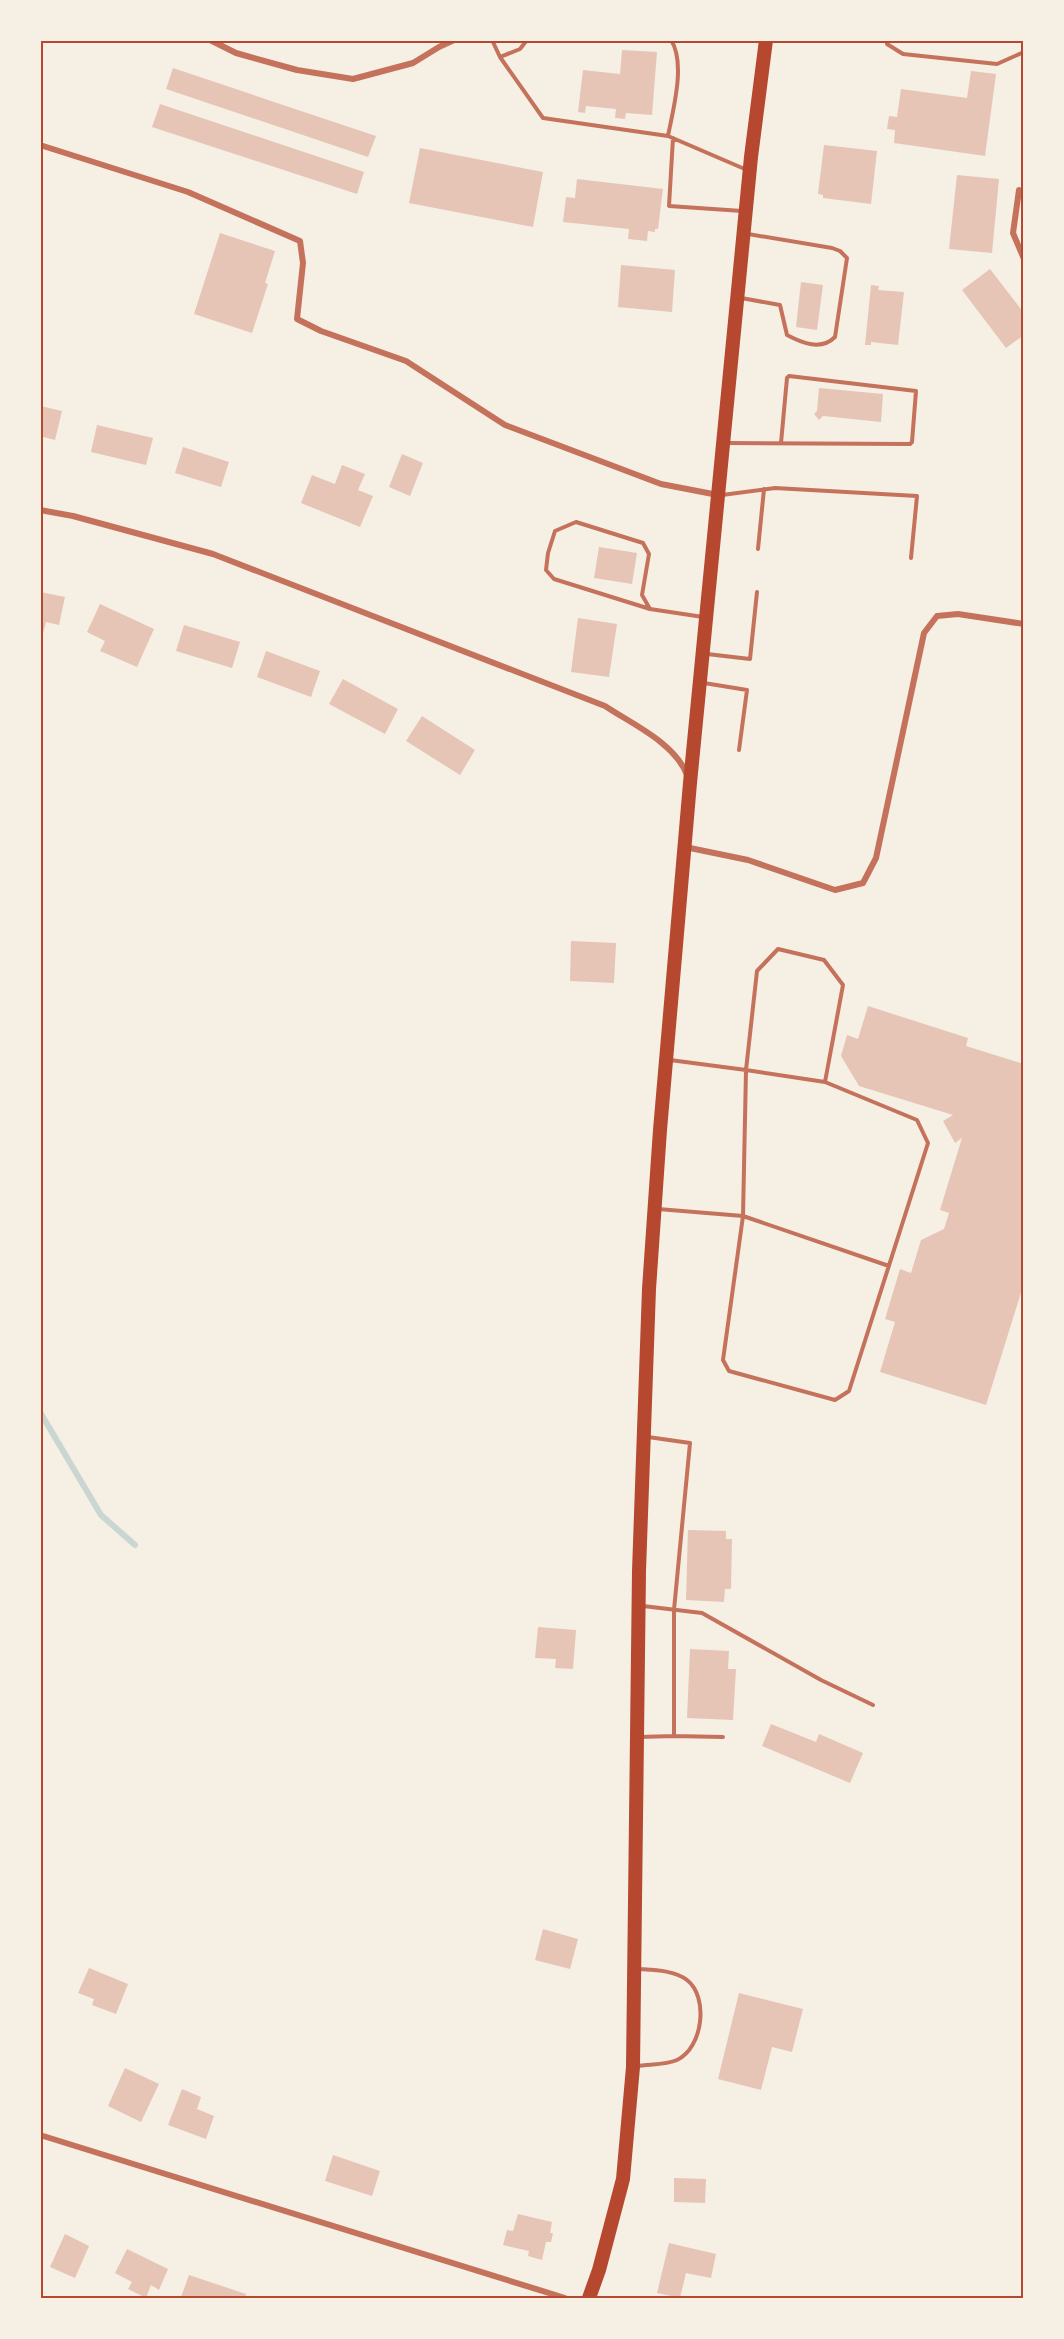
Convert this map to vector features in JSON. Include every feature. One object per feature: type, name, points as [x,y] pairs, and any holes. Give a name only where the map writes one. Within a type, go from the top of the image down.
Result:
[{"type":"highway","points":[[589,2298],[599,2270],[623,2179],[633,2067],[639,1606],[644,1436],[655,1208],[690,783],[746,211],[766,40]]},
{"type":"street","points":[[210,40],[237,53],[297,70],[353,79],[413,63],[454,40]]},
{"type":"street","points":[[40,146],[188,192],[300,241],[303,263],[297,319],[321,331],[406,361],[505,425],[661,483],[718,495]]},
{"type":"street","points":[[1019,190],[1013,233],[1023,259]]},
{"type":"street","points":[[40,510],[73,516],[213,554],[605,706],[660,743],[682,762],[690,783]]},
{"type":"street","points":[[685,847],[748,860],[835,891],[863,884],[876,858],[924,633],[937,616],[958,614],[1023,624]]},
{"type":"street","points":[[40,2135],[564,2298]]},
{"type":"lane","points":[[492,40],[500,57],[543,118],[668,136],[750,172]]},
{"type":"lane","points":[[500,57],[520,49],[527,40]]},
{"type":"lane","points":[[668,136],[676,91],[678,61],[671,40]]},
{"type":"lane","points":[[887,42],[903,54],[997,64],[1023,52]]},
{"type":"lane","points":[[674,138],[669,206],[746,211]]},
{"type":"lane","points":[[738,297],[780,305],[787,334],[801,343],[820,345],[829,343],[835,337],[847,258],[840,251],[832,248],[744,234]]},
{"type":"lane","points":[[723,443],[910,444],[916,391],[789,376],[781,443]]},
{"type":"lane","points":[[718,495],[775,488],[917,496],[910,558]]},
{"type":"lane","points":[[758,549],[764,489]]},
{"type":"lane","points":[[650,609],[642,595],[650,554],[643,543],[576,522],[555,531],[548,553],[546,570],[554,579],[650,609],[706,617]]},
{"type":"lane","points":[[703,654],[750,658],[757,592]]},
{"type":"lane","points":[[700,682],[747,690],[739,750]]},
{"type":"lane","points":[[666,1059],[746,1070],[825,1082],[917,1120],[928,1143],[849,1392],[835,1400],[729,1371],[723,1359],[743,1216],[746,1070],[757,971],[778,949],[824,960],[843,985],[825,1082]]},
{"type":"lane","points":[[655,1208],[743,1216],[889,1266]]},
{"type":"lane","points":[[644,1436],[690,1443],[674,1610],[674,1736]]},
{"type":"lane","points":[[639,1606],[702,1613],[821,1680],[873,1705]]},
{"type":"lane","points":[[637,1737],[723,1737]]},
{"type":"lane","points":[[633,2067],[677,2060],[689,2052],[697,2039],[701,2006],[696,1991],[687,1980],[667,1972],[634,1968]]},
{"type":"building","points":[[622,50],[657,52],[652,115],[626,113],[625,119],[615,118],[616,109],[586,106],[585,113],[578,112],[583,70],[620,74]]},
{"type":"building","points":[[173,68],[376,136],[368,157],[166,89]]},
{"type":"building","points":[[971,71],[996,74],[985,156],[894,143],[895,130],[887,129],[889,116],[897,117],[901,89],[967,98]]},
{"type":"building","points":[[160,104],[364,172],[357,194],[152,127]]},
{"type":"building","points":[[824,145],[877,151],[871,204],[823,198],[823,195],[818,194]]},
{"type":"building","points":[[420,148],[543,172],[533,227],[409,203]]},
{"type":"building","points":[[957,175],[999,179],[992,253],[949,249]]},
{"type":"building","points":[[577,179],[663,189],[658,229],[655,229],[655,232],[648,231],[647,241],[628,239],[629,229],[563,222],[566,197],[575,198]]},
{"type":"building","points":[[220,233],[275,251],[265,283],[268,284],[252,333],[194,314]]},
{"type":"building","points":[[621,265],[675,270],[672,312],[618,307]]},
{"type":"building","points":[[990,269],[1024,313],[1024,335],[1006,348],[962,290]]},
{"type":"building","points":[[801,282],[823,285],[817,330],[796,327]]},
{"type":"building","points":[[871,285],[879,286],[878,290],[904,292],[898,345],[871,342],[871,345],[865,345]]},
{"type":"building","points":[[819,388],[883,394],[881,422],[823,416],[819,420],[814,414],[817,411]]},
{"type":"building","points":[[40,406],[62,411],[55,440],[40,436]]},
{"type":"building","points":[[97,425],[153,438],[146,465],[91,452]]},
{"type":"building","points":[[183,447],[229,462],[221,487],[175,473]]},
{"type":"building","points":[[402,454],[423,463],[410,496],[389,487]]},
{"type":"building","points":[[342,465],[365,474],[358,490],[373,496],[360,527],[301,503],[312,475],[335,484]]},
{"type":"building","points":[[599,547],[637,553],[632,584],[594,578]]},
{"type":"building","points":[[40,592],[65,597],[59,625],[46,622],[41,641]]},
{"type":"building","points":[[100,604],[154,629],[137,667],[100,651],[105,641],[87,632]]},
{"type":"building","points":[[578,618],[617,624],[609,677],[571,672]]},
{"type":"building","points":[[184,625],[240,642],[232,668],[176,651]]},
{"type":"building","points":[[266,651],[320,671],[311,697],[257,677]]},
{"type":"building","points":[[343,679],[398,709],[385,734],[329,704]]},
{"type":"building","points":[[422,716],[475,750],[460,775],[406,741]]},
{"type":"building","points":[[571,941],[616,943],[614,983],[570,981]]},
{"type":"building","points":[[868,1006],[968,1038],[966,1046],[1024,1064],[1024,1283],[986,1405],[880,1372],[895,1322],[885,1319],[900,1269],[911,1273],[921,1240],[944,1229],[949,1213],[940,1210],[962,1138],[955,1143],[943,1121],[953,1115],[859,1086],[841,1056],[847,1035],[858,1039]]},
{"type":"building","points":[[688,1530],[726,1531],[726,1539],[732,1539],[731,1589],[725,1589],[724,1602],[686,1600]]},
{"type":"building","points":[[538,1627],[576,1630],[573,1669],[555,1668],[556,1659],[535,1658]]},
{"type":"building","points":[[690,1649],[729,1651],[728,1669],[736,1669],[733,1720],[687,1718]]},
{"type":"building","points":[[771,1724],[816,1742],[819,1734],[863,1753],[850,1783],[762,1746]]},
{"type":"building","points":[[543,1929],[578,1939],[570,1969],[535,1960]]},
{"type":"building","points":[[89,1968],[128,1984],[116,2014],[92,2005],[94,1999],[78,1993]]},
{"type":"building","points":[[739,1993],[803,2009],[792,2052],[772,2047],[761,2090],[718,2079]]},
{"type":"building","points":[[125,2068],[159,2084],[141,2122],[108,2106]]},
{"type":"building","points":[[182,2089],[201,2097],[197,2109],[214,2116],[206,2139],[168,2125]]},
{"type":"building","points":[[333,2155],[380,2171],[372,2196],[325,2181]]},
{"type":"building","points":[[674,2178],[706,2179],[705,2203],[674,2202]]},
{"type":"building","points":[[518,2214],[552,2222],[551,2242],[546,2242],[542,2260],[528,2256],[529,2251],[503,2245],[507,2230],[513,2231]]},
{"type":"building","points":[[65,2234],[89,2246],[75,2278],[50,2267]]},
{"type":"building","points":[[669,2243],[716,2254],[711,2278],[686,2273],[680,2298],[657,2293]]},
{"type":"building","points":[[127,2249],[168,2269],[159,2290],[151,2285],[146,2298],[128,2289],[132,2282],[115,2273]]},
{"type":"building","points":[[189,2275],[246,2294],[245,2298],[181,2297]]},
{"type":"waterway","points":[[40,1412],[101,1515],[135,1545]]}]
